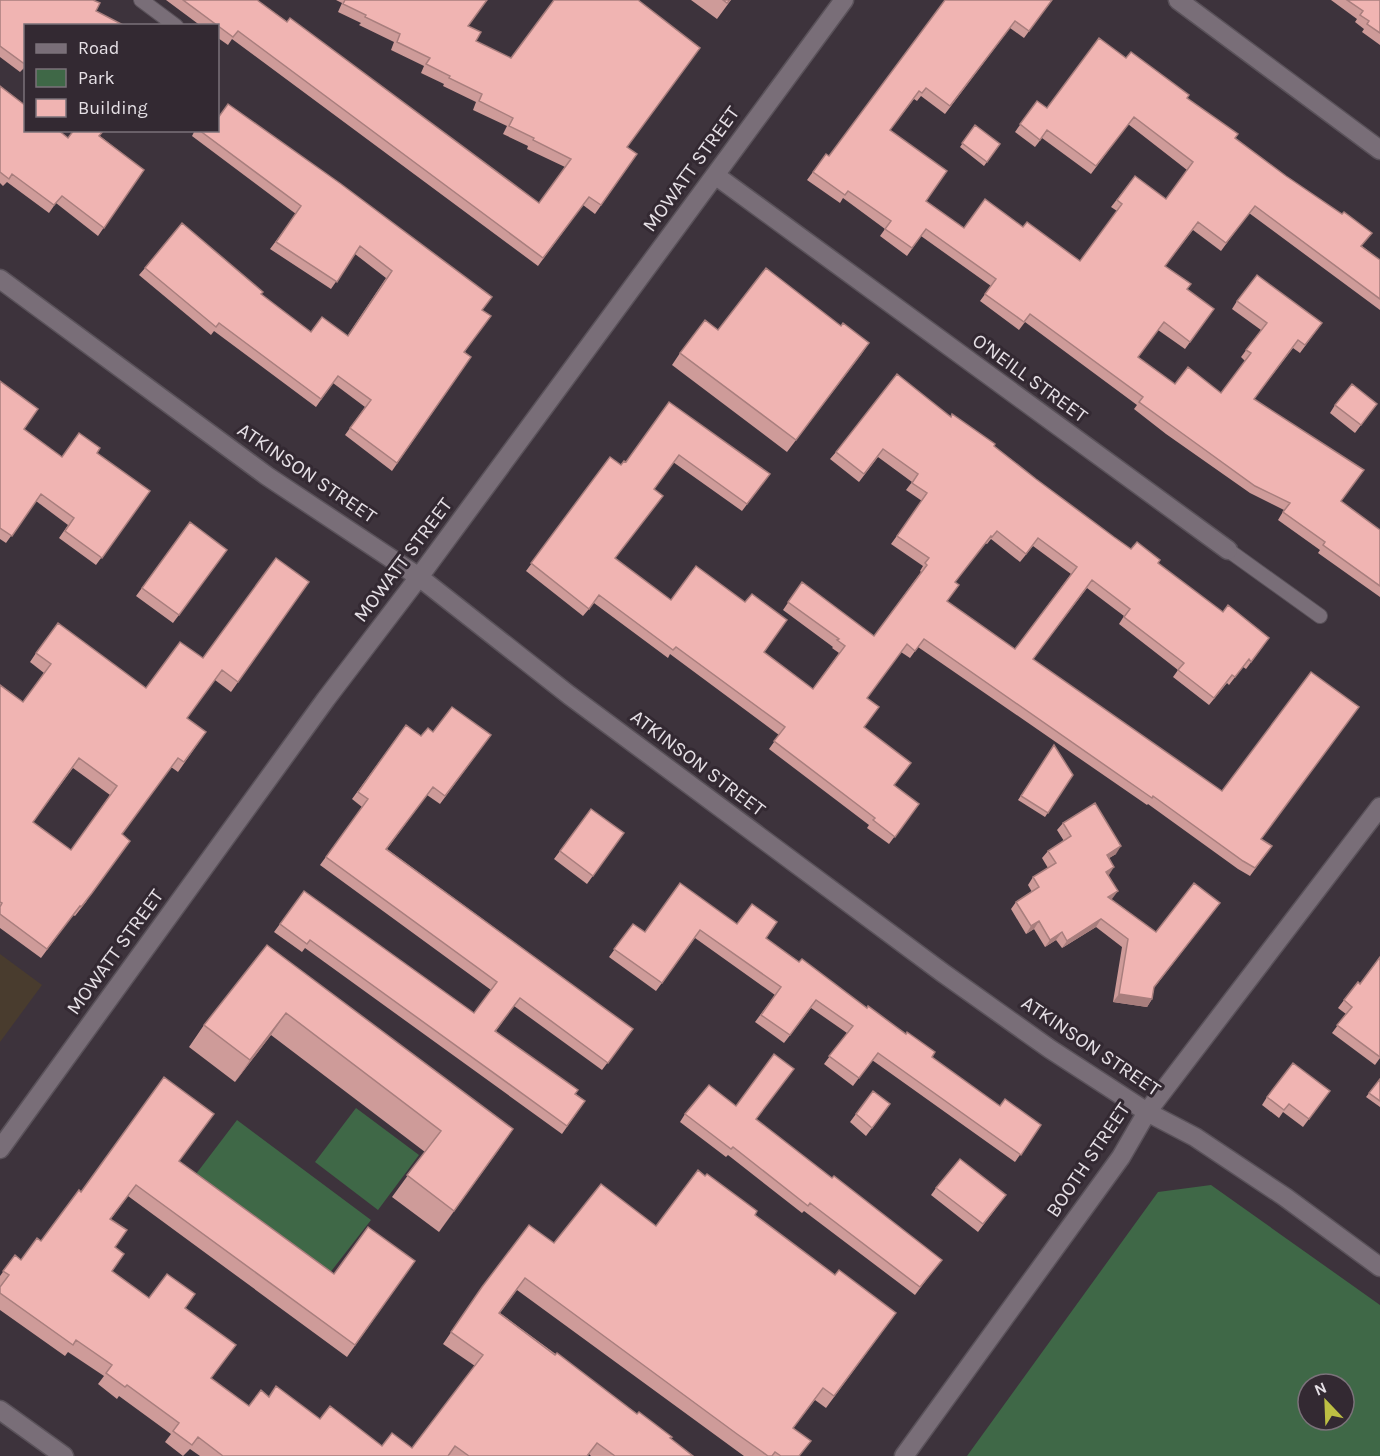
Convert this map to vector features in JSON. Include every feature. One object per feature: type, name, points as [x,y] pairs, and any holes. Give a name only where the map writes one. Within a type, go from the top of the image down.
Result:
[{"type":"street","name":"MOWATT STREET","points":[[0,1149],[320,708],[844,0]]},
{"type":"street","points":[[1178,0],[1380,150]]},
{"type":"street","name":"O'NEILL STREET","points":[[715,175],[1228,550]]},
{"type":"street","name":"ATKINSON STREET","points":[[0,279],[267,476],[419,577],[569,695],[866,917],[1050,1049],[1148,1112],[1195,1137],[1380,1267]]},
{"type":"street","name":"BOOTH STREET","points":[[904,1456],[1121,1157],[1148,1112],[1380,807]]},
{"type":"street","points":[[0,1410],[64,1456]]},
{"type":"lane","points":[[141,0],[173,24]]},
{"type":"lane","name":"O'NEILL STREET","points":[[1228,550],[1320,616]]},
{"type":"shaded area","points":[[0,954],[42,985],[0,1042]]},
{"type":"green space","points":[[356,1108],[419,1155],[378,1210],[315,1162]]},
{"type":"green space","points":[[237,1120],[371,1220],[329,1274],[196,1174]]},
{"type":"green space","points":[[1211,1185],[1380,1305],[1380,1456],[967,1456],[1158,1192]]},
{"type":"building","points":[[0,0],[93,0],[100,3],[96,11],[121,24],[24,24],[24,64],[0,46]]},
{"type":"building","points":[[183,0],[257,0],[287,22],[290,18],[539,203],[571,159],[509,126],[513,118],[479,101],[482,94],[426,64],[430,58],[397,42],[400,34],[343,4],[345,0],[487,0],[468,26],[481,32],[476,41],[511,58],[554,0],[638,0],[700,48],[627,147],[637,154],[601,205],[589,197],[543,258],[238,31],[233,37],[219,27],[219,24],[215,24]]},
{"type":"building","points":[[945,0],[1052,0],[1029,31],[1015,21],[950,106],[926,88],[922,93],[919,91],[890,130],[947,171],[926,201],[964,228],[985,199],[1023,227],[1027,222],[1080,261],[1122,204],[1117,200],[1135,176],[1166,199],[1193,162],[1134,117],[1096,166],[1047,130],[1040,140],[1020,124],[1037,101],[1047,108],[1099,38],[1126,58],[1131,52],[1189,95],[1187,98],[1238,134],[1235,138],[1286,176],[1342,214],[1344,212],[1372,233],[1361,246],[1380,260],[1380,299],[1255,206],[1226,243],[1198,222],[1165,266],[1191,284],[1187,289],[1214,309],[1190,342],[1164,322],[1138,357],[1175,384],[1188,367],[1221,393],[1251,353],[1246,350],[1267,323],[1237,301],[1257,275],[1322,323],[1305,345],[1298,340],[1254,399],[1364,470],[1341,501],[1380,530],[1380,586],[1323,545],[1325,542],[1283,512],[1290,503],[1255,486],[1172,426],[1139,402],[1143,397],[1030,314],[1024,322],[985,294],[996,279],[926,229],[912,248],[885,229],[891,221],[848,191],[845,195],[813,172],[826,154],[829,156]]},
{"type":"building","points":[[1347,0],[1380,0],[1380,33],[1367,24],[1369,21],[1360,15],[1363,11]]},
{"type":"building","points":[[0,86],[24,104],[24,132],[60,132],[68,138],[72,132],[102,132],[99,136],[144,170],[104,228],[62,196],[54,205],[12,174],[9,179],[0,172]]},
{"type":"building","points":[[228,104],[341,184],[492,297],[482,310],[491,316],[464,352],[471,357],[397,463],[350,428],[371,400],[338,376],[321,399],[219,323],[216,327],[145,268],[182,223],[263,292],[261,294],[311,332],[322,317],[348,336],[392,271],[360,246],[337,282],[276,242],[301,206],[202,132],[219,132],[219,117]]},
{"type":"building","points":[[975,125],[1000,144],[987,162],[962,143]]},
{"type":"building","points":[[766,268],[841,326],[843,323],[869,343],[796,440],[680,353],[705,320],[718,330]]},
{"type":"building","points":[[897,374],[951,417],[952,414],[995,444],[994,446],[1036,479],[1114,537],[1131,549],[1137,542],[1160,560],[1158,563],[1223,612],[1228,605],[1269,638],[1251,662],[1249,659],[1235,677],[1232,675],[1214,698],[1178,670],[1184,663],[1124,617],[1130,609],[1092,580],[1033,659],[1222,791],[1311,672],[1359,707],[1261,839],[1272,846],[1255,868],[924,639],[915,651],[907,644],[867,698],[879,707],[864,727],[911,763],[894,785],[919,804],[895,837],[873,820],[875,818],[774,741],[785,727],[676,647],[673,650],[599,595],[589,609],[531,563],[610,457],[621,465],[624,461],[626,462],[669,402],[770,474],[747,504],[679,455],[654,489],[663,496],[615,558],[671,600],[696,566],[745,602],[752,594],[787,620],[764,652],[813,689],[845,646],[837,640],[839,639],[788,602],[802,582],[874,636],[927,565],[925,563],[929,558],[897,536],[927,493],[912,483],[918,474],[883,449],[864,474],[836,452]],"holes":[[[997,531],[1026,554],[1038,538],[1077,567],[1015,649],[947,601],[959,585],[955,582]]]},
{"type":"building","points":[[0,381],[38,409],[24,429],[62,457],[79,433],[100,448],[97,453],[150,491],[102,558],[65,531],[74,518],[41,494],[12,536],[0,528]]},
{"type":"building","points":[[1352,384],[1377,404],[1361,425],[1335,405]]},
{"type":"building","points":[[190,522],[227,550],[179,615],[142,588]]},
{"type":"building","points":[[276,558],[309,582],[238,682],[222,670],[187,718],[206,732],[184,762],[178,758],[122,834],[130,841],[47,949],[0,914],[2,903],[0,902],[0,685],[23,702],[51,664],[36,653],[58,623],[146,688],[180,642],[203,658]],"holes":[[[79,758],[117,786],[71,850],[33,822]]]},
{"type":"building","points":[[452,707],[491,735],[445,796],[433,787],[386,849],[633,1029],[608,1063],[520,998],[495,1031],[578,1090],[575,1094],[585,1101],[567,1126],[310,940],[307,944],[280,924],[304,891],[474,1013],[497,982],[326,857],[368,799],[358,792],[406,725],[421,736],[428,728],[433,732]]},
{"type":"building","points":[[1054,745],[1073,775],[1048,813],[1021,796]]},
{"type":"building","points":[[1095,803],[1121,846],[1107,855],[1114,867],[1106,872],[1118,891],[1108,897],[1156,932],[1194,883],[1220,903],[1154,987],[1152,999],[1119,994],[1128,939],[1101,919],[1067,941],[1062,932],[1050,940],[1039,921],[1031,926],[1016,902],[1039,887],[1033,877],[1056,863],[1048,851],[1071,836],[1063,823]]},
{"type":"building","points":[[591,809],[624,833],[593,876],[560,851]]},
{"type":"building","points":[[680,883],[737,924],[752,904],[777,922],[766,938],[799,962],[802,959],[867,1008],[868,1006],[935,1052],[932,1057],[1000,1106],[1005,1099],[1041,1125],[1021,1155],[878,1053],[859,1078],[829,1056],[853,1026],[816,1000],[790,1035],[761,1015],[781,987],[700,930],[662,983],[614,949],[633,924],[645,932]]},
{"type":"building","points":[[267,945],[513,1129],[454,1211],[407,1175],[441,1131],[286,1013],[250,1060],[204,1025]]},
{"type":"building","points":[[1380,957],[1380,1057],[1337,1025],[1352,1007],[1344,1000],[1358,982],[1360,984]]},
{"type":"building","points":[[774,1054],[794,1069],[756,1119],[942,1260],[920,1287],[810,1203],[808,1206],[733,1147],[731,1149],[685,1114],[709,1085],[736,1106]]},
{"type":"building","points":[[1293,1063],[1330,1091],[1309,1119],[1289,1104],[1284,1110],[1267,1097]]},
{"type":"building","points":[[164,1077],[214,1114],[179,1161],[334,1274],[368,1227],[415,1261],[355,1345],[136,1185],[110,1219],[127,1230],[115,1247],[124,1254],[112,1271],[149,1298],[167,1274],[195,1294],[185,1308],[236,1345],[211,1378],[249,1406],[261,1390],[269,1397],[276,1386],[320,1419],[330,1406],[382,1446],[392,1433],[412,1448],[483,1355],[451,1332],[529,1225],[554,1243],[601,1184],[656,1226],[698,1170],[705,1176],[707,1174],[757,1211],[755,1215],[835,1275],[839,1270],[896,1313],[834,1396],[823,1388],[793,1428],[811,1441],[799,1456],[781,1456],[775,1452],[772,1456],[768,1456],[525,1278],[499,1313],[555,1355],[557,1353],[637,1414],[639,1412],[693,1456],[615,1456],[597,1443],[587,1456],[469,1456],[455,1446],[448,1456],[223,1456],[198,1437],[192,1445],[173,1431],[179,1423],[127,1385],[125,1387],[106,1373],[112,1365],[76,1340],[73,1345],[0,1293],[0,1287],[9,1275],[3,1271],[15,1255],[21,1260],[37,1238],[41,1241],[79,1190],[81,1192]]},
{"type":"building","points":[[1380,1079],[1380,1101],[1369,1093]]},
{"type":"building","points":[[873,1091],[890,1104],[872,1128],[856,1114]]},
{"type":"building","points":[[960,1159],[1006,1195],[983,1224],[936,1188]]}]
